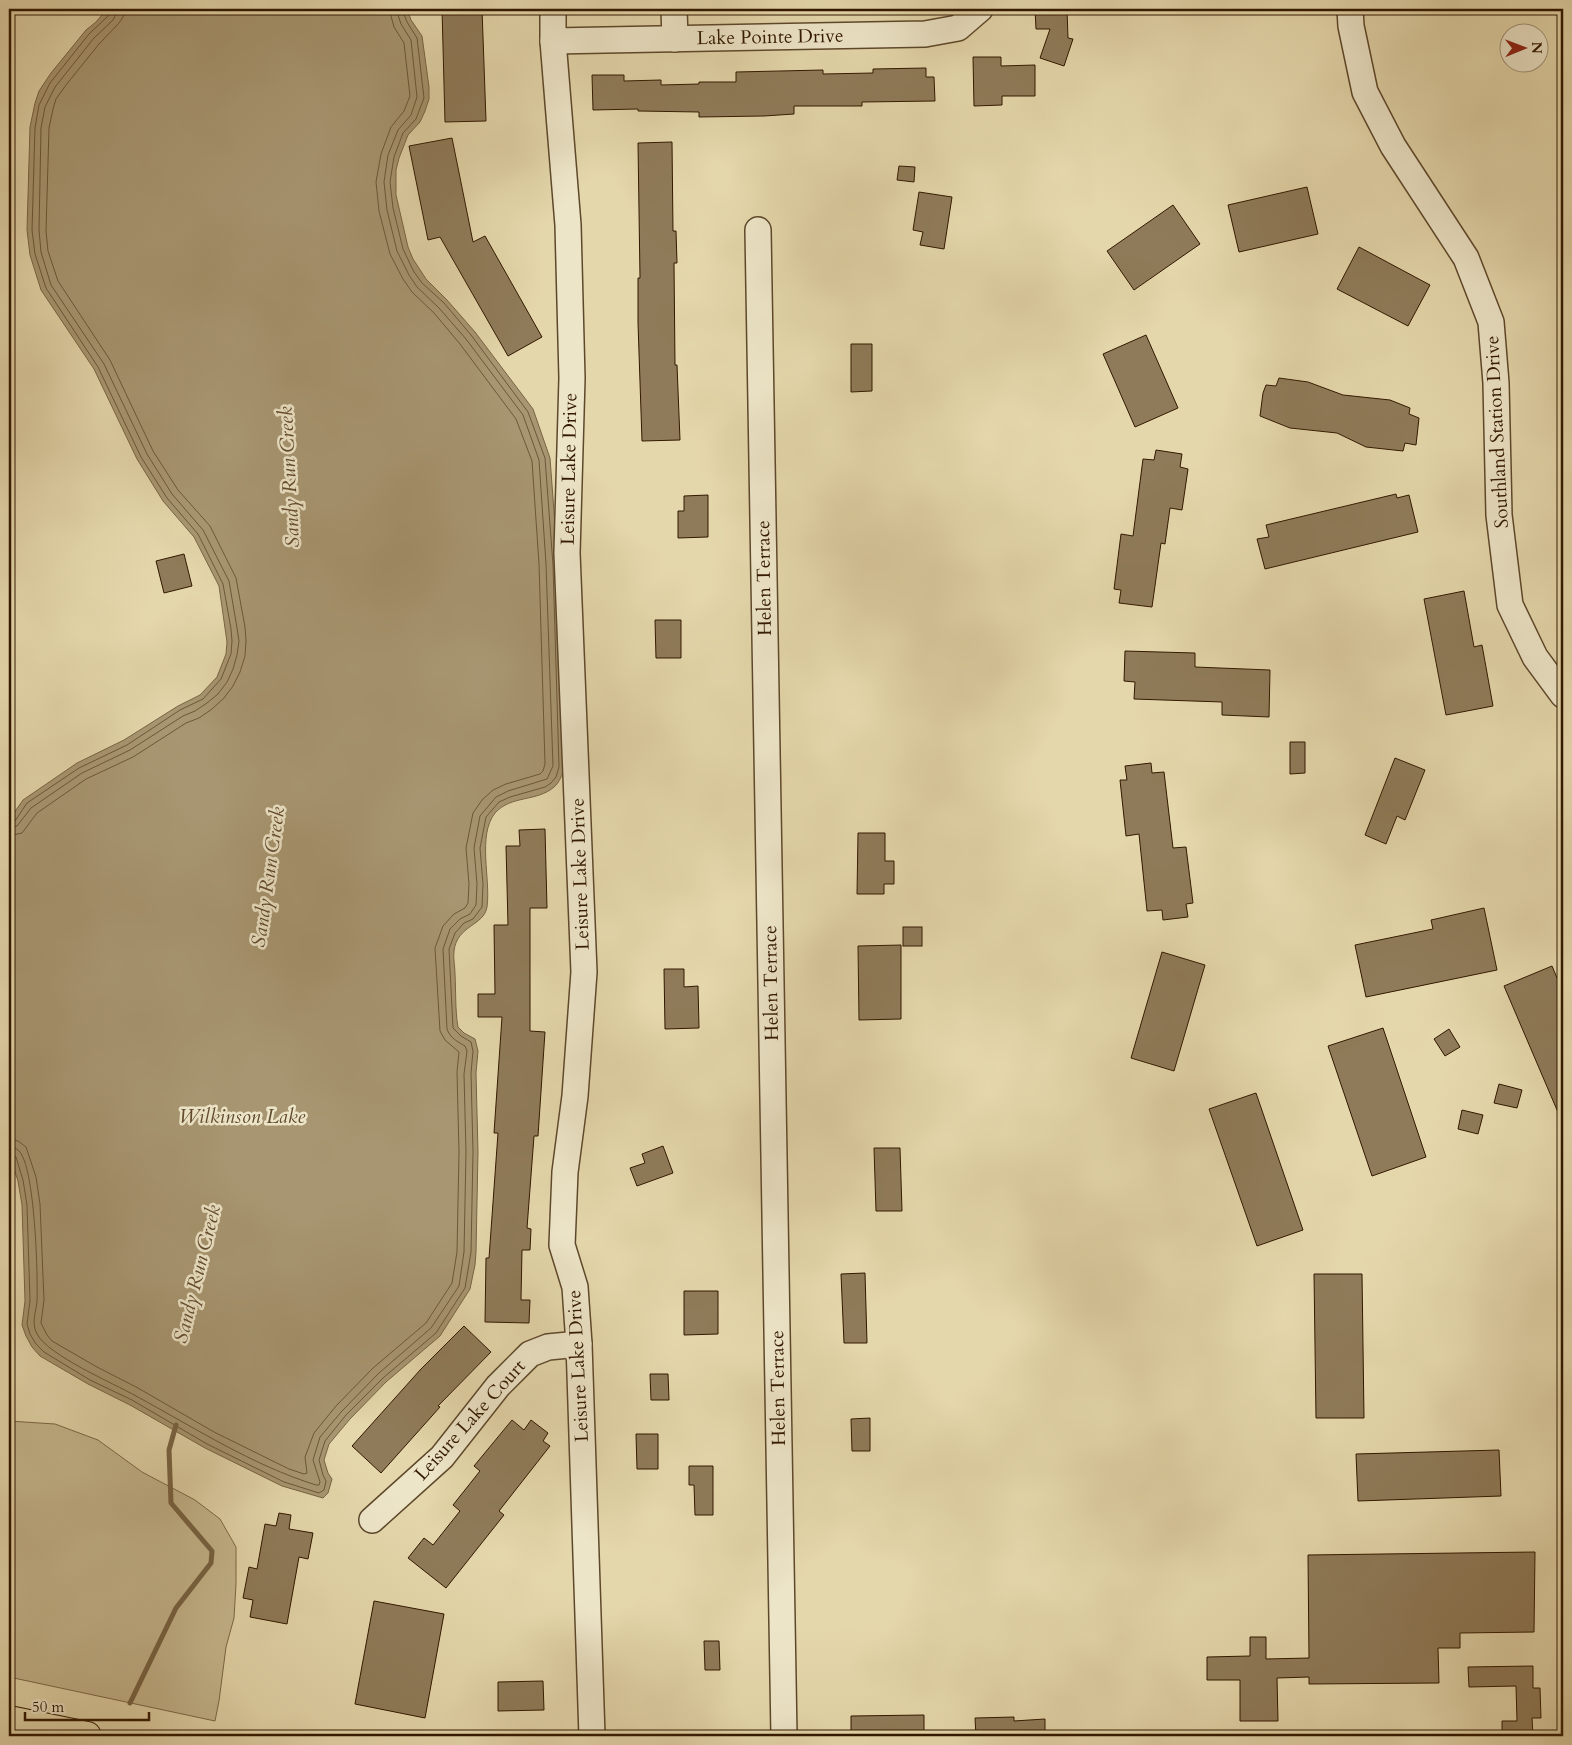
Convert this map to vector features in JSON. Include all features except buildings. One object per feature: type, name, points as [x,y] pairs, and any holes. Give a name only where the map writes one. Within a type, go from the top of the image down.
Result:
[{"type":"main road","points":[[9,1720],[87,1736]]},
{"type":"street","name":"Leisure Lake Drive","points":[[553,9],[553,42],[568,226],[572,378],[567,553],[584,972],[575,1096],[565,1172],[562,1245],[575,1287],[579,1344],[592,1736]]},
{"type":"street","points":[[674,9],[675,39]]},
{"type":"street","name":"Lake Pointe Drive","points":[[553,42],[926,34],[958,28],[980,9]]},
{"type":"street","name":"Southland Station Drive","points":[[1350,9],[1351,26],[1365,92],[1393,146],[1466,258],[1491,322],[1496,383],[1499,515],[1510,605],[1535,657],[1563,695]]},
{"type":"street","name":"Helen Terrace","points":[[758,230],[784,1736]]},
{"type":"street","name":"Leisure Lake Court","points":[[372,1520],[442,1457],[498,1386],[530,1354],[548,1347],[579,1344]]},
{"type":"shaded area","points":[[9,1421],[55,1424],[98,1440],[142,1472],[195,1500],[220,1519],[236,1547],[236,1584],[234,1618],[226,1647],[215,1721],[9,1677]]},
{"type":"water","name":"Wilkinson Lake","points":[[107,9],[407,9],[411,20],[422,36],[429,87],[429,99],[425,111],[420,122],[408,135],[396,170],[396,195],[408,247],[413,259],[426,279],[475,332],[533,409],[550,458],[558,565],[564,767],[558,783],[547,792],[509,803],[495,813],[487,833],[487,907],[481,918],[460,936],[454,951],[458,1027],[475,1039],[478,1051],[476,1073],[478,1152],[476,1252],[470,1289],[440,1336],[386,1382],[329,1444],[324,1460],[332,1479],[328,1493],[323,1498],[282,1486],[205,1448],[130,1405],[88,1384],[40,1356],[32,1347],[22,1325],[25,1301],[22,1205],[18,1181],[9,1153],[9,820],[23,800],[77,763],[124,740],[178,706],[200,695],[217,677],[226,654],[227,642],[219,586],[194,537],[163,501],[137,459],[94,369],[41,290],[30,255],[27,230],[30,127],[35,103],[39,91],[51,73],[86,30]]},
{"type":"waterway","name":"Sandy Run Creek","points":[[130,1703],[176,1608],[211,1563],[212,1551],[171,1503],[169,1450],[176,1425]]}]
